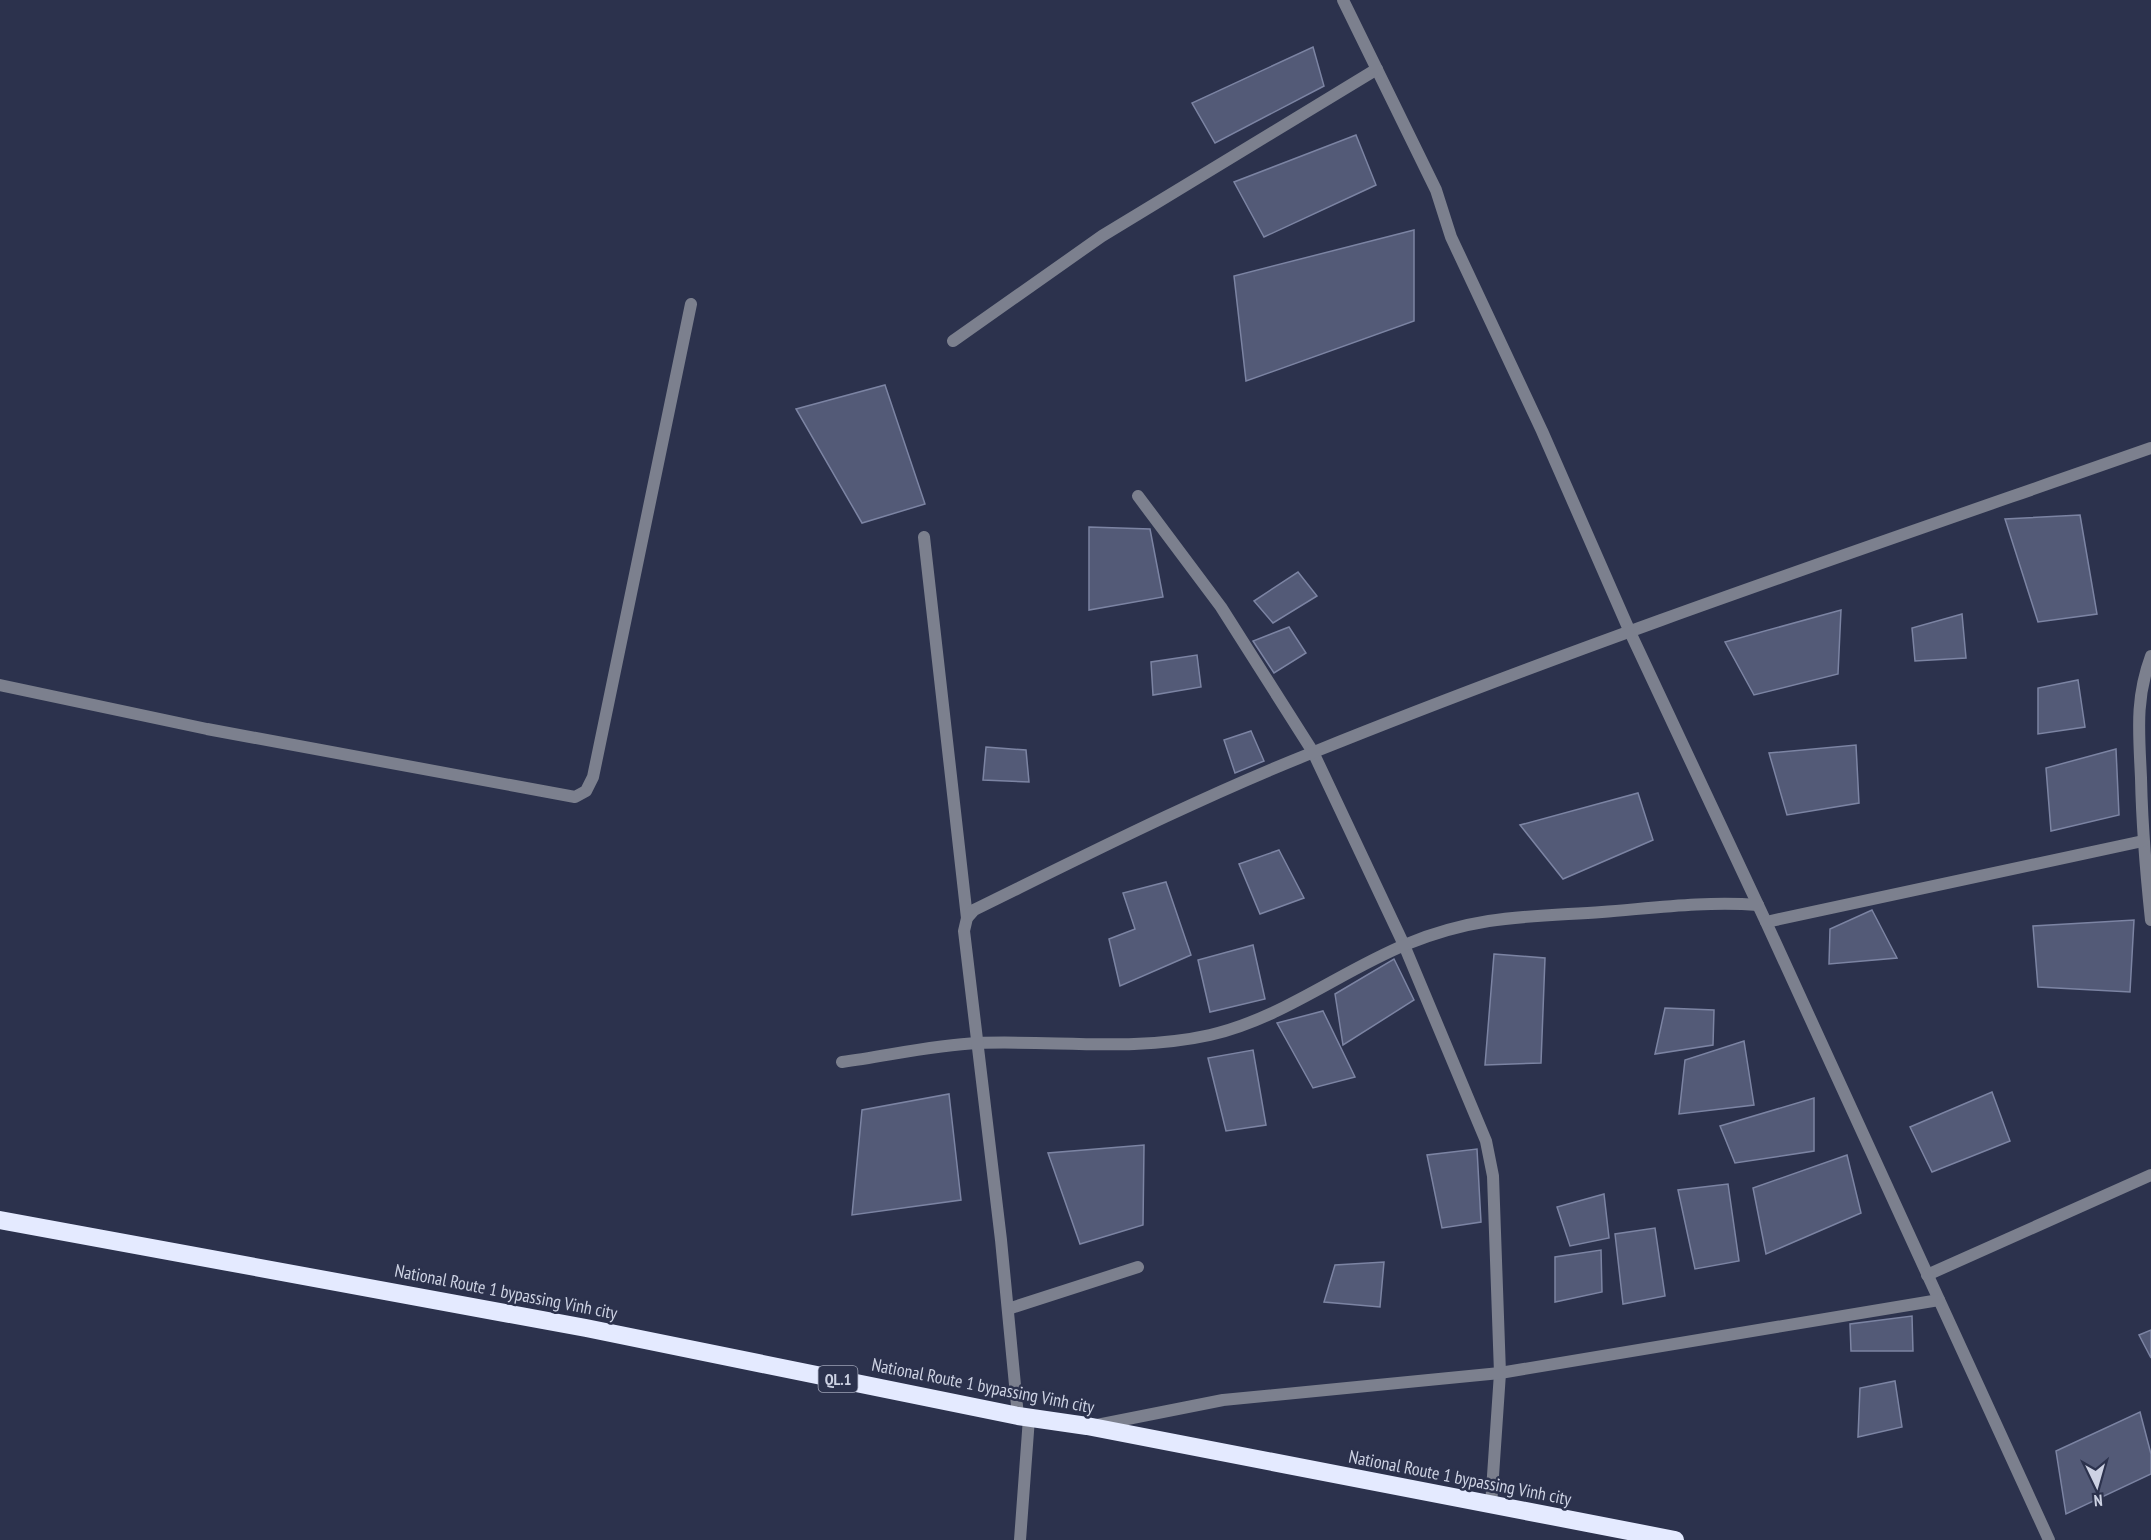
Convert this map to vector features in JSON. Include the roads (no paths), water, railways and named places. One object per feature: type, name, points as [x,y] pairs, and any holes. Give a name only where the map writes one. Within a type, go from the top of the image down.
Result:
[{"type":"highway","name":"National Route 1 bypassing Vinh city","points":[[0,1220],[586,1328],[1024,1417],[1087,1426],[1675,1540]]},
{"type":"street","points":[[1343,0],[1436,190],[1451,237],[1542,431],[1630,632],[1758,904],[2049,1540]]},
{"type":"street","points":[[953,341],[1102,236],[1377,69]]},
{"type":"street","points":[[0,685],[207,729],[575,797],[586,791],[594,777],[691,304]]},
{"type":"street","points":[[967,918],[974,910],[1146,825],[1313,752],[1630,632],[2150,450]]},
{"type":"street","points":[[1138,496],[1221,607],[1313,752],[1404,945],[1486,1141],[1493,1176],[1500,1374],[1491,1505]]},
{"type":"street","points":[[924,537],[967,918],[964,931],[1008,1309],[1024,1417],[1020,1540]]},
{"type":"street","points":[[2151,656],[2143,676],[2138,709],[2145,760],[2143,841],[2151,920]]},
{"type":"street","points":[[1766,922],[2143,841]]},
{"type":"street","points":[[842,1062],[977,1043],[1113,1044],[1209,1035],[1256,1022],[1404,945],[1442,930],[1508,916],[1716,902],[1758,904]]},
{"type":"street","points":[[1927,1275],[2151,1175]]},
{"type":"street","points":[[1008,1309],[1138,1267]]},
{"type":"street","points":[[1087,1426],[1223,1400],[1500,1374],[1939,1300]]}]
